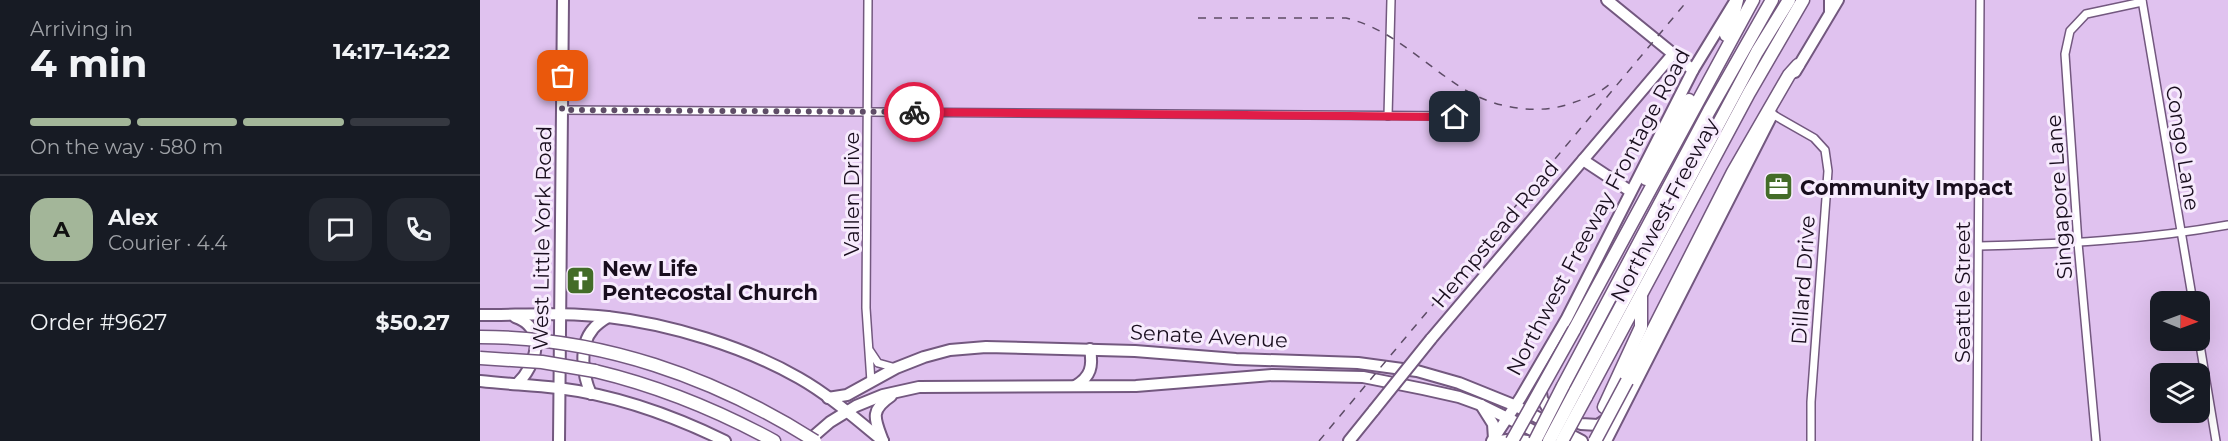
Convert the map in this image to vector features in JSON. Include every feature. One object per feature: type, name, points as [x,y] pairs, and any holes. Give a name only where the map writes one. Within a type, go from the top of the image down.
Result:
[{"type":"highway","points":[[1590,300],[1598,276],[1660,152],[1730,28],[1736,0]]},
{"type":"highway","points":[[1512,441],[1753,0]]},
{"type":"highway","name":"Northwest Freeway","points":[[1535,441],[1709,111],[1772,0]]},
{"type":"highway","points":[[1549,441],[1580,395],[1757,52],[1789,0]]},
{"type":"highway","name":"Northwest Freeway","points":[[1562,441],[1580,395],[1641,295],[1749,93],[1803,0]]},
{"type":"highway","points":[[1595,441],[1733,172],[1789,75],[1798,65]]},
{"type":"highway","points":[[1584,441],[1604,407],[1641,327],[1641,295]]},
{"type":"highway","points":[[480,337],[515,338],[572,345],[660,366],[756,406],[815,441]]},
{"type":"highway","points":[[480,358],[553,364],[621,378],[686,399],[760,437],[774,441]]},
{"type":"main road","name":"West Little York Road","points":[[559,441],[563,0]]},
{"type":"main road","points":[[1607,0],[1693,70]]},
{"type":"main road","name":"Northwest Freeway Frontage Road","points":[[1495,440],[1539,368],[1587,280],[1693,70],[1736,0]]},
{"type":"main road","points":[[1830,0],[1830,12]]},
{"type":"main road","points":[[1606,441],[1798,65],[1838,0]]},
{"type":"main road","name":"Hempstead Road","points":[[1349,441],[1431,339],[1673,54]]},
{"type":"main road","points":[[1583,160],[1630,191]]},
{"type":"main road","points":[[480,315],[560,314],[651,323],[739,351],[801,378],[883,441]]},
{"type":"main road","points":[[509,315],[528,323],[533,328],[535,337],[534,357],[527,374],[517,384]]},
{"type":"main road","points":[[591,394],[584,370],[587,339],[591,331],[608,317]]},
{"type":"main road","name":"Senate Avenue","points":[[828,398],[847,395],[896,368],[924,357],[959,349],[986,347],[1090,349],[1358,363],[1397,367],[1460,383],[1516,405],[1584,441]]},
{"type":"main road","points":[[1074,386],[1084,380],[1091,371],[1090,349]]},
{"type":"main road","points":[[1539,368],[1540,389],[1545,404],[1581,424],[1598,425],[1624,408]]},
{"type":"main road","name":"Senate Avenue","points":[[808,441],[846,412],[877,397],[898,391],[940,386],[1136,386],[1272,375],[1353,377],[1459,397],[1509,417],[1554,441]]},
{"type":"main road","points":[[480,381],[560,388],[591,394],[639,407],[725,441]]},
{"type":"main road","points":[[883,441],[876,421],[876,409],[898,391]]},
{"type":"main road","points":[[1481,405],[1493,424],[1495,440],[1527,441]]},
{"type":"street","name":"Vallen Drive","points":[[868,0],[866,308],[871,382]]},
{"type":"street","points":[[1388,116],[1391,0]]},
{"type":"street","name":"Seattle Street","points":[[1977,441],[1980,0]]},
{"type":"street","name":"Congo Lane","points":[[2142,1],[2191,291]]},
{"type":"street","name":"Singapore Lane","points":[[2096,441],[2078,243],[2065,54],[2070,31],[2086,14],[2142,1]]},
{"type":"street","points":[[562,110],[1455,117]]},
{"type":"street","name":"Dillard Drive","points":[[1773,114],[1814,138],[1825,150],[1828,171],[1811,402],[1811,441]]},
{"type":"street","points":[[1979,246],[2078,243],[2181,233],[2228,225]]},
{"type":"street","points":[[870,351],[878,363],[896,368]]},
{"type":"street","points":[[2201,351],[2216,441]]},
{"type":"railway","points":[[1319,441],[1688,0]]},
{"type":"railway","points":[[1198,18],[1346,18],[1380,31],[1478,97],[1517,108],[1544,109],[1569,104],[1592,95],[1613,81]]},
{"type":"way so far","points":[[563,76],[562,110],[914,112]]},
{"type":"place","name":"Community Impact","points":[[1779,187]]},
{"type":"place","name":"New Life Pentecostal Church","points":[[581,280]]},
{"type":"route","points":[[914,112],[1455,117]]}]
